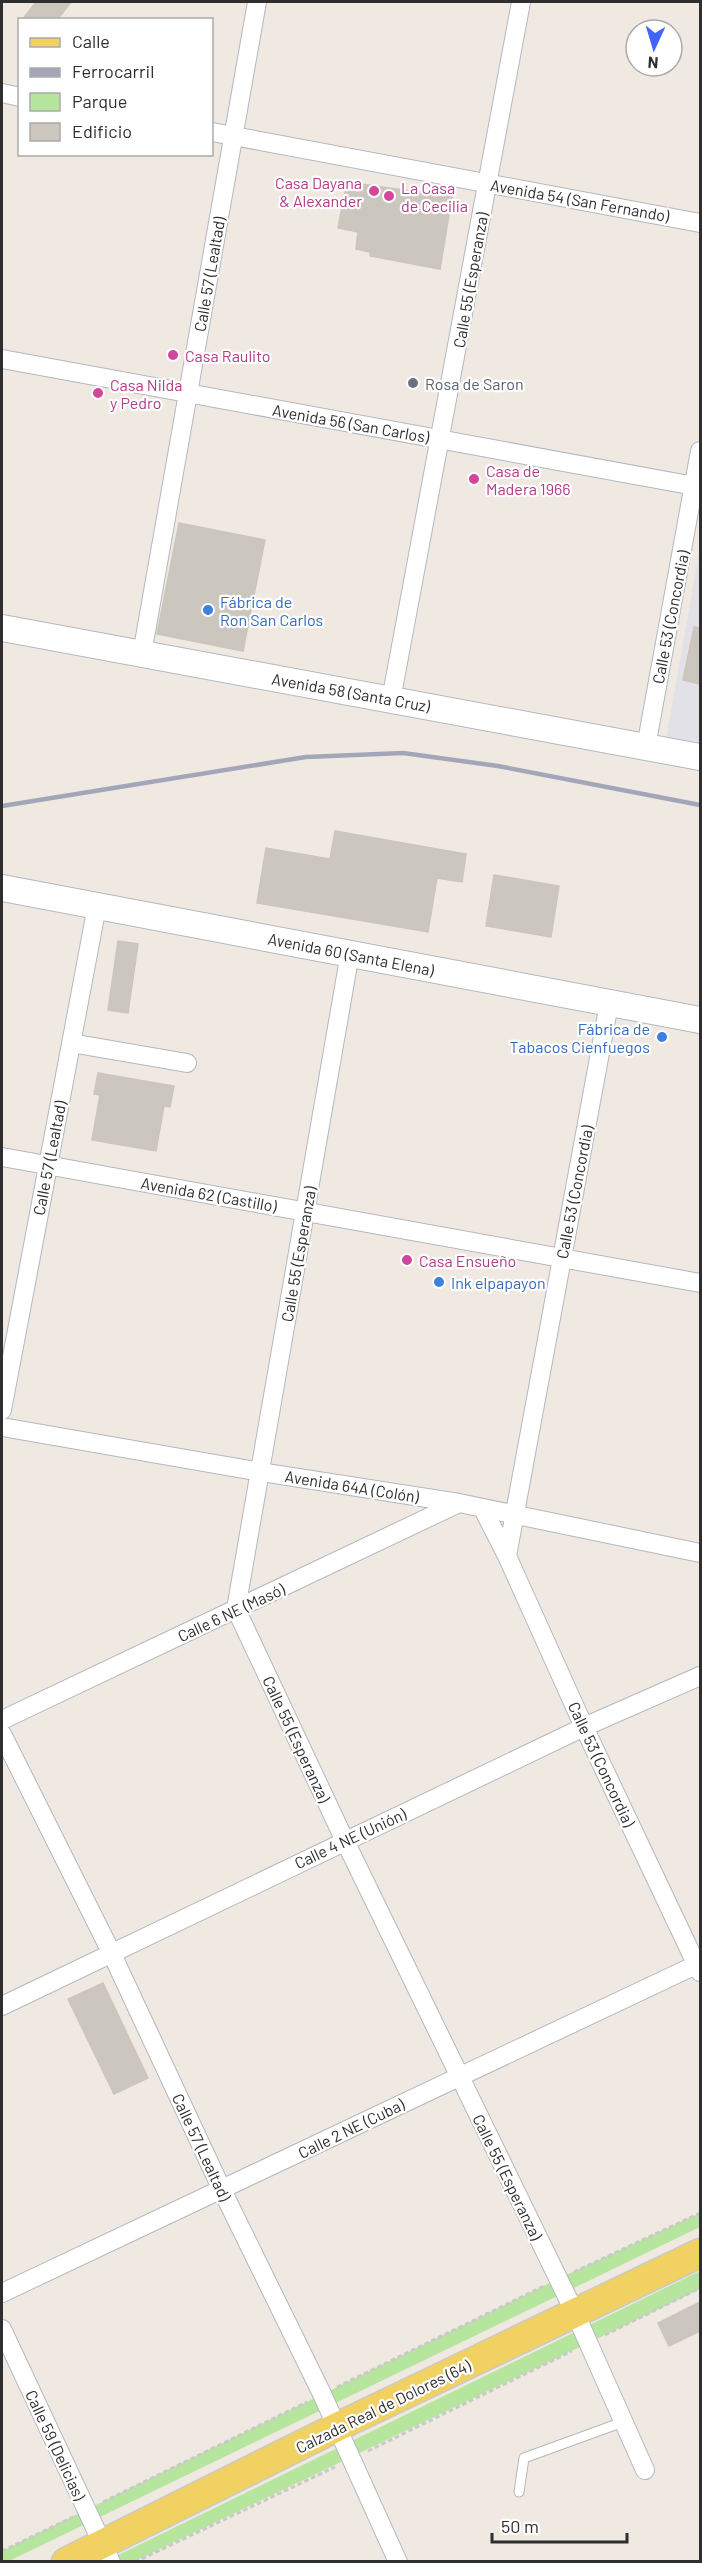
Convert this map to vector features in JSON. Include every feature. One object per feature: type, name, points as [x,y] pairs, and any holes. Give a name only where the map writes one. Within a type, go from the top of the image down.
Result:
[{"type":"main road","name":"Calzada Real de Dolores (64)","points":[[66,2562],[107,2553],[337,2427],[700,2253]]},
{"type":"street","name":"Calle 57 (Lealtad)","points":[[142,654],[257,2]]},
{"type":"street","name":"Calle 55 (Esperanza)","points":[[391,700],[521,2]]},
{"type":"street","points":[[2,93],[18,97]]},
{"type":"street","name":"Avenida 54 (San Fernando)","points":[[213,132],[700,223]]},
{"type":"street","name":"Avenida 56 (San Carlos)","points":[[2,358],[698,486]]},
{"type":"street","name":"Calle 53 (Concordia)","points":[[646,747],[698,486],[700,451]]},
{"type":"street","name":"Avenida 58 (Santa Cruz)","points":[[2,628],[700,757]]},
{"type":"street","name":"Avenida 60 (Santa Elena)","points":[[2,888],[700,1020]]},
{"type":"street","name":"Calle 57 (Lealtad)","points":[[2,1410],[96,906]]},
{"type":"street","name":"Calle 55 (Esperanza)","points":[[350,953],[236,1609],[345,1841],[575,2313],[645,2470]]},
{"type":"street","name":"Calle 53 (Concordia)","points":[[507,1556],[609,1004]]},
{"type":"street","points":[[71,1043],[187,1063]]},
{"type":"street","name":"Avenida 62 (Castillo)","points":[[2,1157],[700,1283]]},
{"type":"street","name":"Avenida 64A (Colón)","points":[[2,1427],[261,1472],[459,1503],[700,1553]]},
{"type":"street","name":"Calle 6 NE (Masó)","points":[[2,1720],[459,1503]]},
{"type":"street","name":"Calle 53 (Concordia)","points":[[483,1509],[507,1556],[584,1727],[699,1966]]},
{"type":"street","name":"Calle 4 NE (Unión)","points":[[2,2006],[584,1727],[700,1676]]},
{"type":"street","name":"Calle 57 (Lealtad)","points":[[2,1734],[111,1952],[222,2190],[322,2394],[398,2562]]},
{"type":"street","name":"Calle 2 NE (Cuba)","points":[[2,2293],[459,2076],[699,1966]]},
{"type":"street","name":"Calle 59 (Delicias)","points":[[2,2329],[107,2553]]},
{"type":"lane","points":[[519,2492],[524,2458],[623,2422]]},
{"type":"path","points":[[2,2551],[700,2212]]},
{"type":"path","points":[[135,2562],[700,2288]]},
{"type":"shaded area","points":[[700,547],[700,746],[666,739]]},
{"type":"green space","points":[[700,2213],[700,2227],[9,2561],[2,2562],[2,2551],[558,2279]]},
{"type":"green space","points":[[700,2271],[700,2289],[135,2561],[104,2562]]},
{"type":"building","points":[[36,2],[71,2],[59,18],[24,18]]},
{"type":"building","points":[[347,182],[452,197],[440,269],[370,256],[370,252],[356,249],[358,232],[338,228]]},
{"type":"building","points":[[179,523],[265,540],[243,651],[157,634]]},
{"type":"building","points":[[694,627],[700,628],[700,684],[683,680]]},
{"type":"building","points":[[335,831],[466,854],[462,882],[437,878],[428,932],[257,903],[266,848],[330,859]]},
{"type":"building","points":[[494,875],[559,886],[551,937],[486,926]]},
{"type":"building","points":[[118,941],[138,944],[128,1013],[108,1010]]},
{"type":"building","points":[[98,1073],[174,1086],[170,1107],[164,1106],[156,1151],[92,1140],[100,1095],[94,1094]]},
{"type":"building","points":[[103,1983],[148,2078],[114,2094],[68,1999]]},
{"type":"building","points":[[700,2302],[700,2331],[669,2346],[658,2323]]},
{"type":"railway","points":[[2,806],[306,757],[403,753],[498,766],[700,805]]},
{"type":"place","name":"Casa Dayana & Alexander","points":[[374,191]]},
{"type":"place","name":"La Casa de Cecilia","points":[[389,196]]},
{"type":"place","name":"Casa Raulito","points":[[173,355]]},
{"type":"place","name":"Rosa de Saron","points":[[413,383]]},
{"type":"place","name":"Casa Nilda y Pedro","points":[[98,393]]},
{"type":"place","name":"Casa de Madera 1966","points":[[474,479]]},
{"type":"place","name":"Fábrica de Ron San Carlos","points":[[208,610]]},
{"type":"place","name":"Fábrica de Tabacos Cienfuegos","points":[[662,1037]]},
{"type":"place","name":"Casa Ensueño","points":[[407,1260]]},
{"type":"place","name":"Ink elpapayon","points":[[439,1282]]}]
